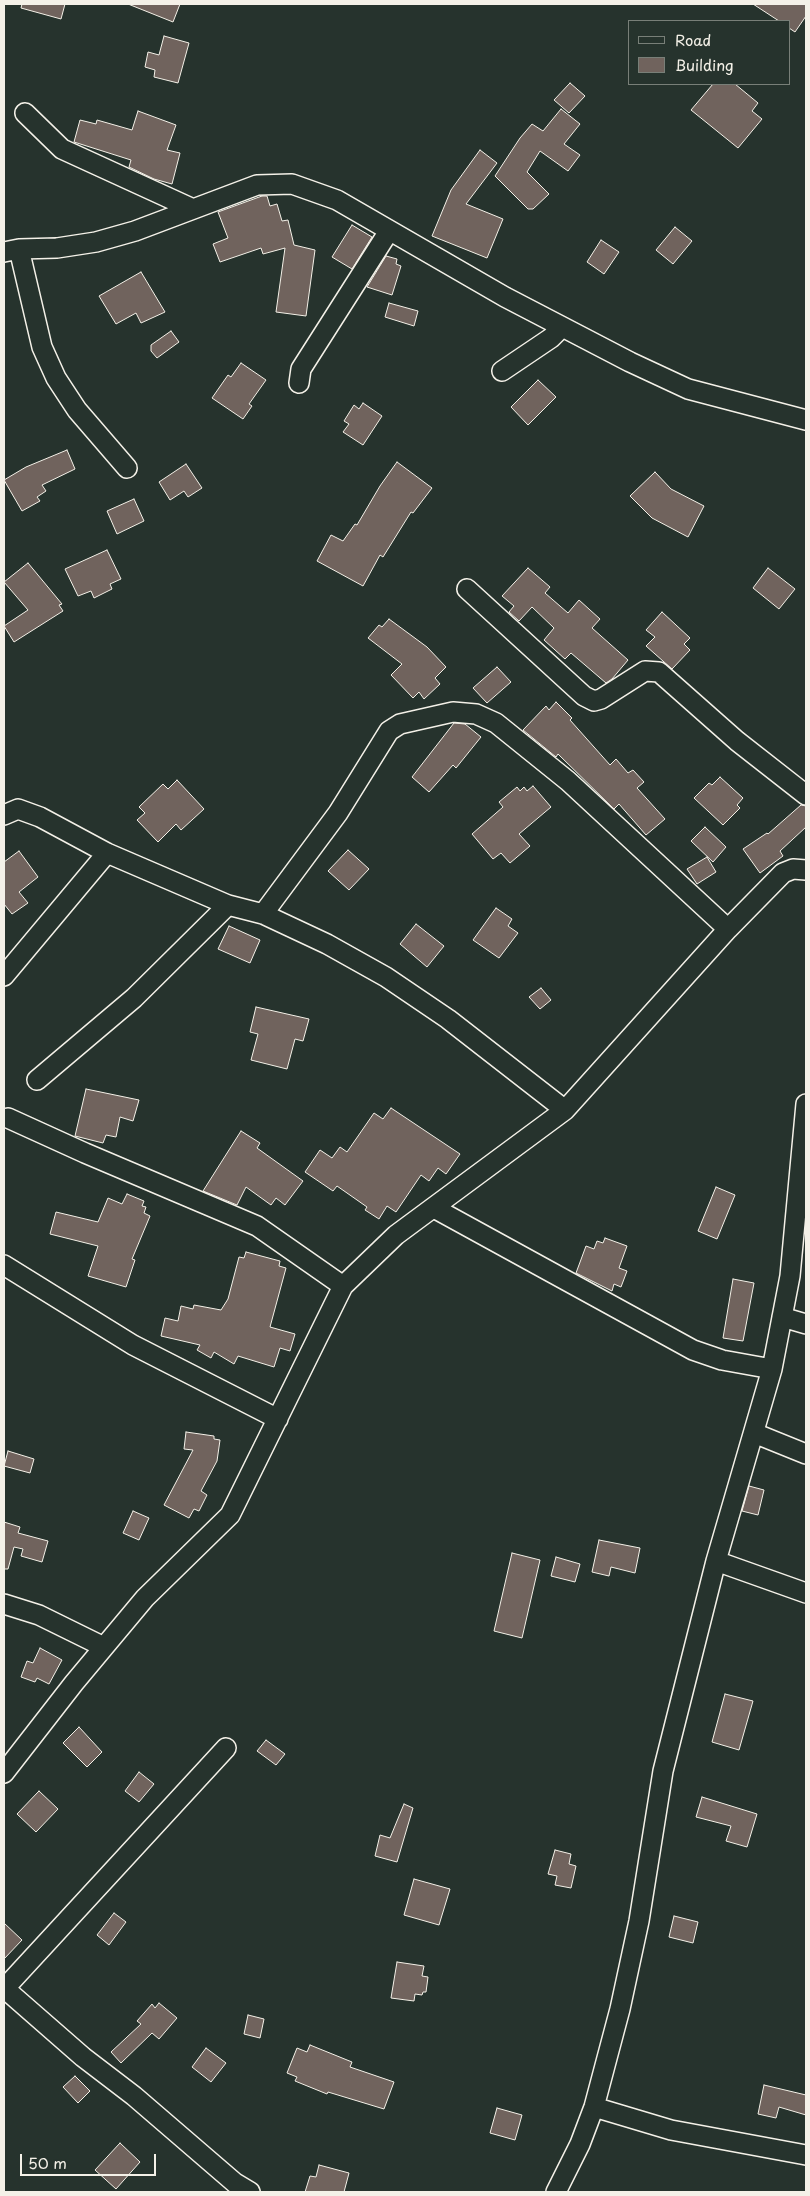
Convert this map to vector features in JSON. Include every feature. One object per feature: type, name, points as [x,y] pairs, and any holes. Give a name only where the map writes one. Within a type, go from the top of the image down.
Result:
[{"type":"street","points":[[25,113],[62,149],[193,209]]},
{"type":"street","points":[[127,468],[76,410],[56,378],[42,347],[11,250],[57,248],[96,242],[135,231],[256,186],[292,184],[337,200],[562,327],[688,389],[806,420]]},
{"type":"street","points":[[300,383],[301,369],[389,231]]},
{"type":"street","points":[[502,371],[551,338],[562,327]]},
{"type":"street","points":[[467,589],[584,696],[594,701],[601,699],[645,671],[659,672],[737,741],[806,795]]},
{"type":"street","points":[[263,914],[338,813],[388,731],[400,724],[454,712],[476,714],[496,723],[568,781],[728,929]]},
{"type":"street","points":[[4,815],[18,809],[40,817],[107,853],[228,904],[263,914],[327,944],[386,976],[448,1019],[565,1110]]},
{"type":"street","points":[[4,976],[107,853]]},
{"type":"street","points":[[4,1773],[145,1598],[230,1515],[278,1419],[324,1320],[343,1286],[396,1235],[565,1110],[728,929],[783,873],[793,869],[806,870]]},
{"type":"street","points":[[37,1080],[134,998],[228,904]]},
{"type":"street","points":[[556,2192],[580,2144],[594,2107],[620,2008],[639,1921],[663,1771],[716,1561],[772,1369],[790,1276],[806,1114]]},
{"type":"street","points":[[8,1118],[257,1226],[343,1286]]},
{"type":"street","points":[[434,1208],[693,1350],[722,1360],[772,1369]]},
{"type":"street","points":[[4,1266],[133,1345],[278,1419]]},
{"type":"street","points":[[782,1317],[806,1324]]},
{"type":"street","points":[[754,1433],[806,1454]]},
{"type":"street","points":[[716,1561],[806,1592]]},
{"type":"street","points":[[4,1604],[39,1614],[104,1647]]},
{"type":"street","points":[[226,1748],[4,1989],[83,2057],[134,2096],[235,2183],[250,2192]]},
{"type":"street","points":[[594,2107],[671,2130],[806,2155]]},
{"type":"building","points":[[22,4],[65,4],[61,19],[21,8]]},
{"type":"building","points":[[128,4],[180,4],[173,22]]},
{"type":"building","points":[[753,4],[806,4],[806,16],[795,32],[790,29],[790,20],[777,20]]},
{"type":"building","points":[[164,36],[189,43],[178,83],[154,77],[155,70],[145,67],[148,52],[159,55]]},
{"type":"building","points":[[570,83],[585,96],[569,113],[554,100]]},
{"type":"building","points":[[712,85],[736,85],[758,103],[752,111],[762,119],[738,148],[691,110]]},
{"type":"building","points":[[561,109],[580,124],[564,144],[580,155],[568,171],[540,151],[527,172],[549,194],[533,209],[528,209],[495,176],[520,138],[532,124],[543,131]]},
{"type":"building","points":[[138,111],[176,125],[167,150],[180,153],[172,184],[154,179],[129,167],[131,160],[74,142],[80,120],[96,124],[97,120],[132,130]]},
{"type":"building","points":[[480,150],[497,163],[466,204],[503,219],[487,258],[432,236],[451,190]]},
{"type":"building","points":[[262,196],[267,196],[270,206],[277,204],[282,221],[288,220],[294,245],[315,250],[306,316],[276,312],[285,248],[263,254],[261,248],[220,262],[213,244],[228,238],[218,212]]},
{"type":"building","points":[[352,225],[372,237],[352,269],[332,257]]},
{"type":"building","points":[[675,227],[692,241],[673,264],[656,250]]},
{"type":"building","points":[[601,240],[619,252],[604,274],[587,262]]},
{"type":"building","points":[[386,256],[397,259],[396,264],[401,266],[392,295],[367,287]]},
{"type":"building","points":[[141,272],[165,312],[141,323],[136,313],[116,324],[99,296]]},
{"type":"building","points":[[389,303],[418,311],[414,326],[385,317]]},
{"type":"building","points":[[171,331],[179,342],[157,358],[151,351],[151,345]]},
{"type":"building","points":[[241,363],[266,380],[249,404],[252,406],[243,419],[212,398],[228,375],[231,377]]},
{"type":"building","points":[[538,380],[556,397],[528,425],[511,407]]},
{"type":"building","points":[[363,403],[382,416],[363,445],[343,432],[349,424],[344,421],[354,405],[359,409]]},
{"type":"building","points":[[67,450],[75,469],[42,485],[46,491],[37,497],[40,501],[22,511],[4,480],[26,467]]},
{"type":"building","points":[[397,462],[432,488],[413,513],[411,512],[383,557],[380,555],[363,586],[317,561],[331,535],[343,541],[355,524],[357,525]]},
{"type":"building","points":[[186,464],[202,488],[188,497],[184,491],[170,500],[159,482]]},
{"type":"building","points":[[655,472],[671,489],[704,506],[688,537],[652,518],[630,496]]},
{"type":"building","points":[[134,499],[144,521],[117,534],[107,511]]},
{"type":"building","points":[[107,550],[121,579],[110,584],[112,589],[94,598],[91,591],[78,596],[65,569]]},
{"type":"building","points":[[28,563],[62,604],[59,605],[63,611],[14,642],[4,626],[28,610],[4,582]]},
{"type":"building","points":[[528,568],[550,587],[545,593],[568,613],[579,600],[600,619],[592,628],[628,660],[612,679],[606,683],[571,653],[565,659],[544,640],[554,628],[532,607],[519,621],[509,612],[514,606],[502,596]]},
{"type":"building","points":[[768,568],[795,589],[779,609],[753,588]]},
{"type":"building","points":[[662,612],[690,638],[684,644],[690,650],[672,669],[646,646],[655,637],[646,630]]},
{"type":"building","points":[[389,619],[427,647],[446,667],[435,678],[440,684],[424,699],[419,692],[413,698],[391,675],[402,664],[368,638],[379,625],[382,627]]},
{"type":"building","points":[[497,667],[511,682],[487,703],[473,688]]},
{"type":"building","points":[[556,702],[572,718],[570,720],[610,765],[616,759],[628,773],[633,770],[644,782],[637,788],[665,819],[646,835],[619,804],[614,809],[558,754],[556,757],[523,730],[546,706],[549,710]]},
{"type":"building","points":[[454,723],[465,724],[481,737],[456,768],[453,765],[429,792],[412,777]]},
{"type":"building","points":[[720,777],[743,798],[737,805],[740,808],[723,825],[694,798],[709,783],[712,785]]},
{"type":"building","points":[[177,780],[204,809],[181,830],[176,824],[158,842],[137,820],[145,813],[139,807],[163,784],[168,789]]},
{"type":"building","points":[[533,786],[551,807],[519,834],[530,846],[510,863],[501,853],[493,859],[472,834],[503,807],[499,802],[517,787],[520,791],[524,787],[527,791]]},
{"type":"building","points":[[801,805],[806,806],[806,827],[780,851],[783,856],[760,873],[743,849],[768,834]]},
{"type":"building","points":[[705,827],[726,847],[713,862],[691,841]]},
{"type":"building","points":[[348,850],[369,869],[349,890],[328,871]]},
{"type":"building","points":[[19,851],[38,877],[19,892],[28,903],[12,914],[4,904],[4,862]]},
{"type":"building","points":[[707,857],[716,872],[697,884],[687,869]]},
{"type":"building","points":[[496,908],[512,919],[508,926],[518,933],[499,958],[473,940]]},
{"type":"building","points":[[416,924],[444,946],[427,967],[400,944]]},
{"type":"building","points":[[229,926],[260,940],[250,963],[218,949]]},
{"type":"building","points":[[541,988],[551,1000],[540,1009],[529,997]]},
{"type":"building","points":[[256,1007],[309,1019],[303,1041],[295,1039],[287,1069],[251,1060],[258,1034],[250,1032]]},
{"type":"building","points":[[86,1089],[139,1100],[133,1121],[120,1117],[116,1137],[106,1135],[103,1143],[75,1136]]},
{"type":"building","points":[[391,1108],[460,1154],[446,1174],[438,1168],[429,1181],[421,1175],[396,1212],[387,1206],[379,1219],[365,1210],[367,1207],[337,1186],[333,1191],[305,1172],[320,1150],[332,1158],[340,1147],[347,1152],[374,1113],[383,1119]]},
{"type":"building","points":[[241,1131],[260,1143],[257,1148],[303,1181],[285,1205],[276,1198],[271,1205],[246,1187],[237,1205],[203,1191]]},
{"type":"building","points":[[716,1187],[735,1195],[717,1239],[698,1231]]},
{"type":"building","points":[[127,1194],[144,1201],[142,1206],[146,1207],[144,1213],[150,1216],[132,1259],[135,1260],[126,1287],[88,1276],[98,1246],[50,1234],[56,1212],[98,1222],[108,1198],[122,1204]]},
{"type":"building","points":[[605,1238],[627,1246],[619,1268],[627,1271],[621,1287],[614,1284],[612,1291],[576,1273],[586,1246],[594,1249],[597,1241],[603,1243]]},
{"type":"building","points":[[246,1252],[280,1261],[279,1266],[286,1268],[270,1327],[295,1334],[290,1351],[280,1348],[274,1367],[238,1356],[234,1364],[214,1352],[211,1358],[197,1350],[200,1345],[161,1336],[165,1318],[178,1321],[181,1306],[193,1309],[194,1305],[221,1310],[228,1299],[239,1257],[244,1258]]},
{"type":"building","points":[[733,1279],[754,1283],[743,1341],[723,1338]]},
{"type":"building","points":[[186,1432],[214,1436],[214,1439],[220,1440],[217,1461],[201,1491],[207,1495],[199,1511],[194,1509],[189,1518],[164,1505],[193,1450],[184,1449]]},
{"type":"building","points":[[8,1451],[34,1459],[30,1473],[4,1466]]},
{"type":"building","points":[[749,1486],[764,1490],[758,1515],[742,1511]]},
{"type":"building","points":[[133,1511],[149,1518],[139,1540],[123,1533]]},
{"type":"building","points":[[4,1522],[20,1527],[18,1533],[48,1541],[42,1562],[21,1556],[23,1549],[14,1547],[8,1569],[4,1569]]},
{"type":"building","points":[[599,1540],[640,1548],[635,1573],[611,1567],[609,1576],[592,1572]]},
{"type":"building","points":[[512,1553],[540,1560],[522,1638],[494,1631]]},
{"type":"building","points":[[556,1557],[580,1564],[575,1582],[551,1576]]},
{"type":"building","points":[[40,1648],[62,1660],[49,1684],[37,1678],[35,1682],[21,1677],[27,1661],[33,1663]]},
{"type":"building","points":[[725,1694],[753,1701],[739,1750],[712,1742]]},
{"type":"building","points":[[79,1727],[102,1752],[87,1767],[63,1743]]},
{"type":"building","points":[[266,1740],[285,1754],[276,1765],[257,1751]]},
{"type":"building","points":[[139,1772],[154,1784],[139,1802],[125,1791]]},
{"type":"building","points":[[39,1791],[58,1809],[36,1832],[17,1814]]},
{"type":"building","points":[[702,1797],[757,1814],[747,1847],[726,1841],[731,1826],[696,1817]]},
{"type":"building","points":[[404,1804],[413,1808],[397,1862],[375,1856],[380,1835],[390,1838]]},
{"type":"building","points":[[555,1850],[571,1854],[569,1864],[576,1866],[571,1888],[555,1885],[557,1876],[548,1874]]},
{"type":"building","points":[[414,1879],[450,1889],[439,1925],[404,1915]]},
{"type":"building","points":[[114,1913],[126,1922],[109,1945],[97,1935]]},
{"type":"building","points":[[674,1916],[698,1922],[693,1943],[669,1937]]},
{"type":"building","points":[[4,1923],[22,1940],[4,1959]]},
{"type":"building","points":[[397,1962],[424,1966],[422,1976],[428,1977],[426,1992],[423,1992],[422,1995],[415,1994],[414,2001],[391,1998]]},
{"type":"building","points":[[159,2003],[177,2018],[159,2039],[152,2033],[121,2063],[111,2052],[141,2024],[137,2021],[152,2004],[155,2008]]},
{"type":"building","points":[[248,2015],[264,2019],[260,2038],[244,2034]]},
{"type":"building","points":[[310,2045],[352,2062],[350,2067],[394,2082],[384,2109],[328,2092],[327,2094],[295,2081],[297,2077],[287,2073],[297,2048],[307,2052]]},
{"type":"building","points":[[206,2048],[226,2063],[211,2082],[192,2067]]},
{"type":"building","points":[[75,2076],[90,2091],[78,2103],[63,2087]]},
{"type":"building","points":[[764,2085],[806,2095],[806,2115],[779,2107],[776,2118],[758,2114]]},
{"type":"building","points":[[497,2108],[522,2115],[515,2140],[490,2133]]},
{"type":"building","points":[[120,2143],[140,2162],[116,2189],[95,2170]]},
{"type":"building","points":[[319,2165],[349,2173],[344,2192],[305,2192],[310,2176],[316,2177]]}]
